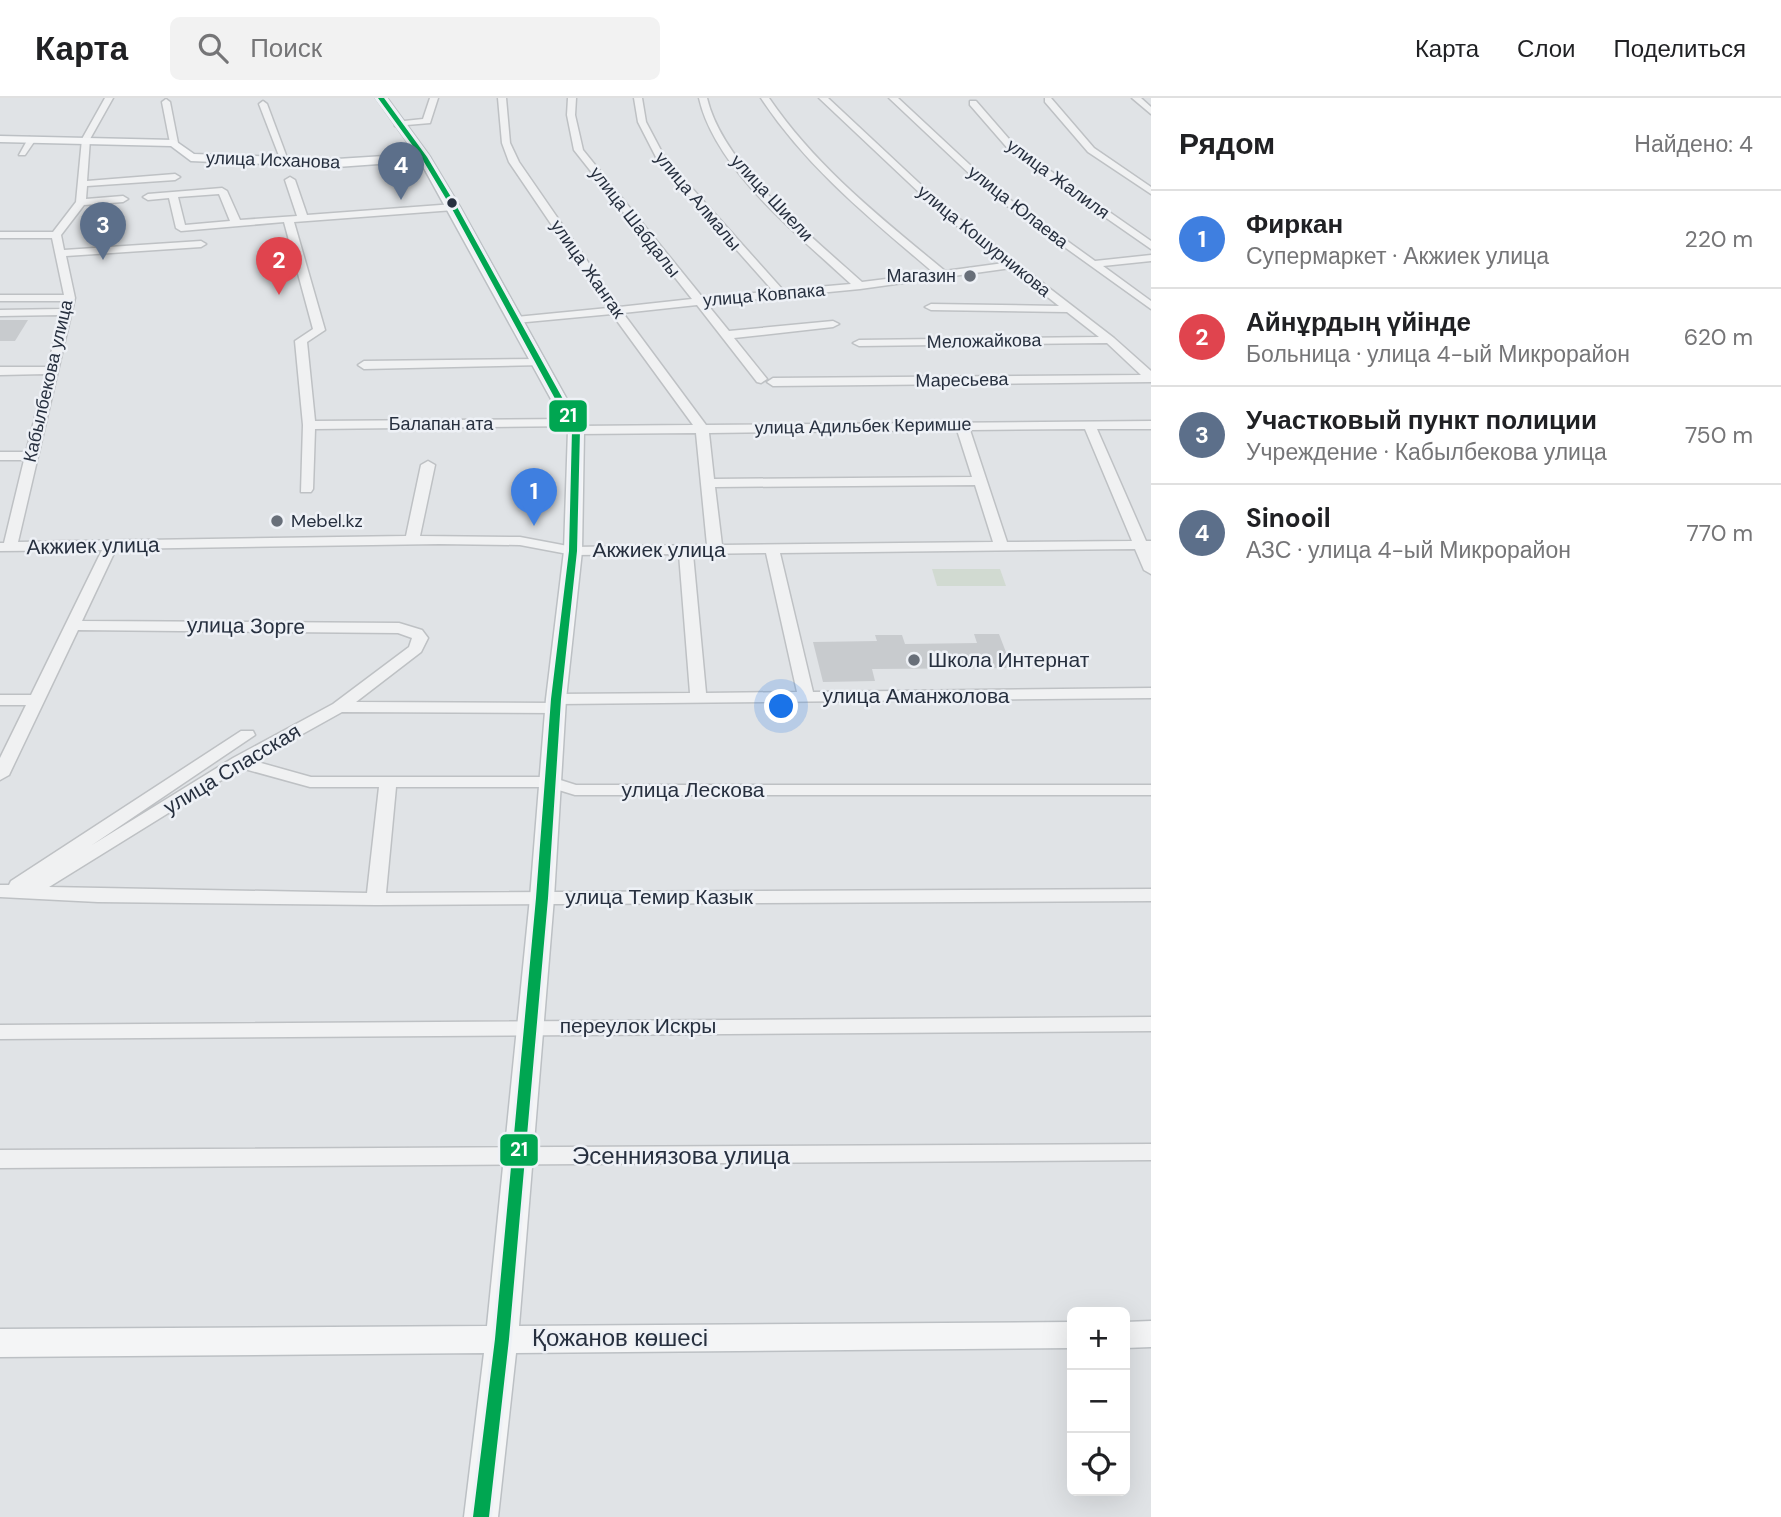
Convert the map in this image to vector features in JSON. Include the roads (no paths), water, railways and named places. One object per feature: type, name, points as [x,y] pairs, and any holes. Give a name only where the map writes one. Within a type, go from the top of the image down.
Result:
[{"type":"main road","points":[[381,98],[424,157],[454,207],[575,426],[573,551],[556,703],[542,898],[502,1339],[481,1517]]},
{"type":"main road","name":"улица Исханова","points":[[0,139],[174,142],[191,157],[337,163],[424,157]]},
{"type":"main road","points":[[1130,1335],[1151,1334]]},
{"type":"main road","name":"Қожанов көшесі","points":[[0,1343],[1067,1335]]},
{"type":"street","points":[[0,235],[57,235],[81,202],[86,139],[109,98]]},
{"type":"street","points":[[398,124],[428,121],[434,98]]},
{"type":"street","name":"улица Жангак","points":[[502,98],[506,143],[514,162],[653,365],[702,428]]},
{"type":"street","name":"улица Шабдалы","points":[[572,98],[571,115],[579,150],[697,302],[767,380]]},
{"type":"street","name":"улица Алмалы","points":[[638,98],[642,122],[661,159],[780,293]]},
{"type":"street","name":"улица Шиели","points":[[703,98],[704,110],[722,144],[791,222],[860,286]]},
{"type":"street","points":[[765,98],[789,134],[843,190],[943,275]]},
{"type":"street","name":"улица Кошурникова","points":[[823,98],[892,166],[1011,265],[1110,340],[1151,377]]},
{"type":"street","name":"улица Юлаева","points":[[893,98],[995,193],[1151,306]]},
{"type":"street","points":[[1136,98],[1151,111]]},
{"type":"street","points":[[1048,100],[1091,150],[1151,191]]},
{"type":"street","points":[[166,102],[174,142]]},
{"type":"street","name":"улица Жалиля","points":[[973,103],[1013,149],[1151,246]]},
{"type":"street","points":[[263,104],[286,161]]},
{"type":"street","points":[[22,153],[32,139]]},
{"type":"street","points":[[82,184],[175,177]]},
{"type":"street","points":[[290,180],[303,218]]},
{"type":"street","points":[[148,197],[222,191],[236,223]]},
{"type":"street","points":[[173,195],[181,228],[454,207]]},
{"type":"street","points":[[81,202],[123,200]]},
{"type":"street","points":[[288,219],[319,330],[301,341],[309,425],[306,489]]},
{"type":"street","name":"Кабылбекова улица","points":[[5,547],[32,456],[70,298],[57,235]]},
{"type":"street","points":[[60,253],[201,244]]},
{"type":"street","points":[[1094,264],[1151,258]]},
{"type":"street","name":"улица Ковпака","points":[[516,320],[860,286],[1011,265]]},
{"type":"street","points":[[0,298],[70,298]]},
{"type":"street","points":[[931,307],[1069,309]]},
{"type":"street","points":[[0,313],[66,312]]},
{"type":"street","points":[[726,335],[833,324]]},
{"type":"street","name":"Меложайкова","points":[[859,342],[1110,340]]},
{"type":"street","points":[[364,365],[539,363]]},
{"type":"street","points":[[0,371],[52,370]]},
{"type":"street","name":"Маресьева","points":[[767,380],[1151,377]]},
{"type":"street","name":"Балапан ата","points":[[309,425],[575,426]]},
{"type":"street","points":[[962,425],[1000,545]]},
{"type":"street","points":[[1089,425],[1146,545],[1151,570]]},
{"type":"street","name":"улица Адильбек Керимше","points":[[575,426],[702,428],[1151,425]]},
{"type":"street","points":[[702,428],[715,550]]},
{"type":"street","points":[[0,457],[32,456]]},
{"type":"street","points":[[412,541],[428,465]]},
{"type":"street","points":[[708,483],[979,481]]},
{"type":"street","points":[[520,541],[554,537],[575,527]]},
{"type":"street","name":"Акжиек улица","points":[[5,547],[412,541],[520,541],[573,551],[1146,545]]},
{"type":"street","points":[[0,775],[111,546]]},
{"type":"street","points":[[772,549],[806,697]]},
{"type":"street","points":[[686,550],[698,696]]},
{"type":"street","name":"улица Зорге","points":[[74,625],[399,628],[417,633]]},
{"type":"street","name":"улица Спасская","points":[[30,891],[239,762],[339,707],[416,649],[420,638],[417,633]]},
{"type":"street","name":"улица Аманжолова","points":[[339,707],[556,703],[698,696],[1151,694]]},
{"type":"street","points":[[0,700],[38,700]]},
{"type":"street","points":[[5,891],[247,735]]},
{"type":"street","name":"улица Лескова","points":[[239,762],[310,782],[551,782],[575,790],[1151,790]]},
{"type":"street","points":[[376,900],[388,781]]},
{"type":"street","name":"улица Темир Казык","points":[[5,891],[98,896],[376,900],[1151,895]]},
{"type":"street","name":"переулок Искры","points":[[0,1032],[1151,1024]]},
{"type":"street","name":"Эсенниязова улица","points":[[0,1159],[1151,1152]]},
{"type":"place","name":"Sinooil","points":[[401,200]]},
{"type":"place","name":"Участковый пункт полиции","points":[[103,260]]},
{"type":"place","name":"Магазин","points":[[970,276]]},
{"type":"place","name":"Айнұрдың үйінде","points":[[279,295]]},
{"type":"place","name":"Mebel.kz","points":[[277,521]]},
{"type":"place","name":"Фиркан","points":[[534,526]]},
{"type":"place","name":"Школа Интернат","points":[[914,660]]}]
